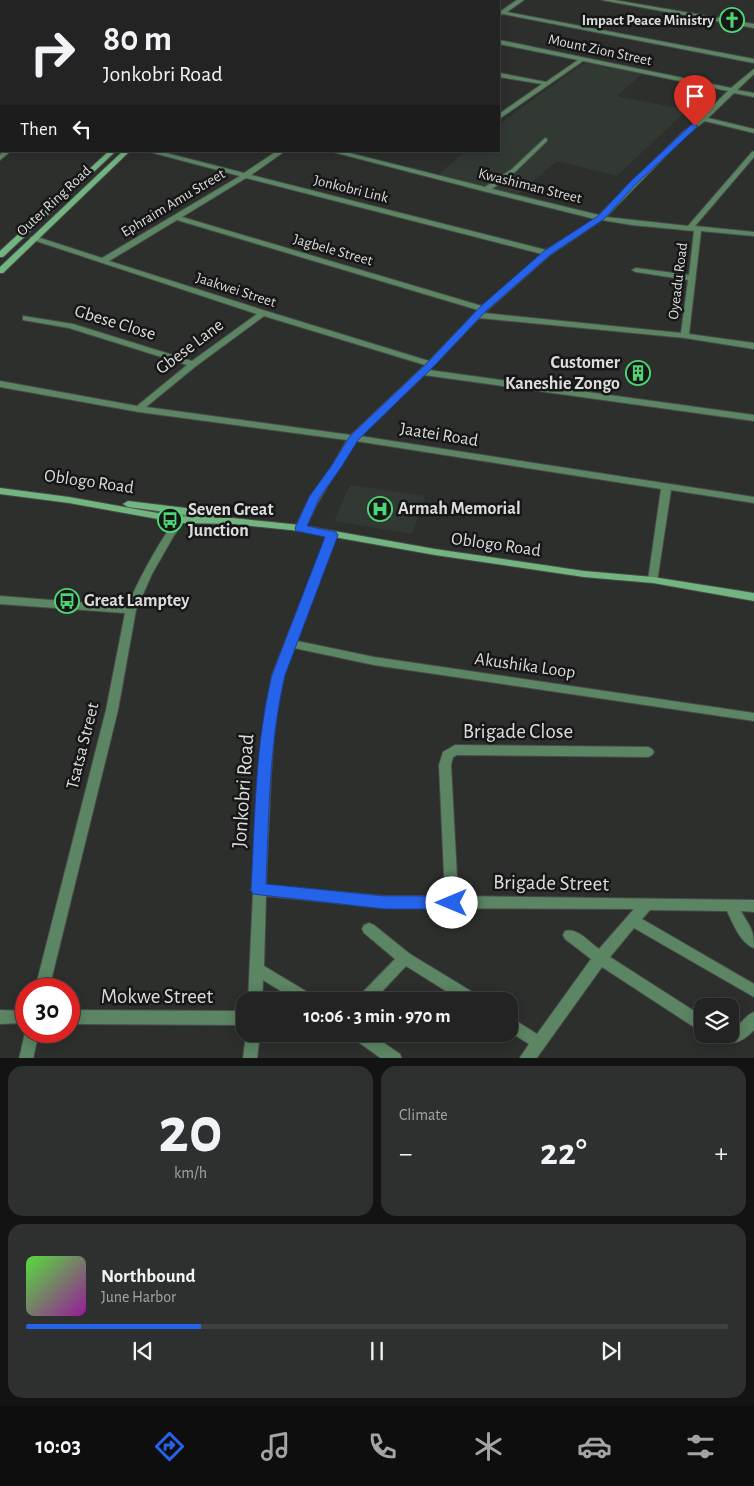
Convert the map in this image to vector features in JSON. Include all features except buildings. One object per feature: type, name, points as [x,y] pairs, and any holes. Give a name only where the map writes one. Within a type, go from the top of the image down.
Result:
[{"type":"main road","name":"Outer Ring Road","points":[[0,254],[112,152]]},
{"type":"main road","name":"Outer Ring Road","points":[[0,271],[126,152]]},
{"type":"main road","name":"Oblogo Road","points":[[0,486],[183,515]]},
{"type":"main road","name":"Oblogo Road","points":[[0,491],[300,528],[332,535],[584,574],[653,580],[754,597]]},
{"type":"street","points":[[500,13],[521,0]]},
{"type":"street","points":[[605,0],[754,26]]},
{"type":"street","points":[[500,13],[754,61]]},
{"type":"street","name":"Mount Zion Street","points":[[500,42],[754,95]]},
{"type":"street","points":[[500,116],[545,83],[583,59]]},
{"type":"street","points":[[300,528],[315,497],[354,438],[431,364],[480,312],[547,253],[601,218],[685,133],[704,119],[706,115],[754,71]]},
{"type":"street","points":[[500,75],[545,83]]},
{"type":"street","points":[[704,119],[754,131]]},
{"type":"street","points":[[485,190],[514,170],[544,140]]},
{"type":"street","name":"Jonkobri Link","points":[[153,152],[547,253]]},
{"type":"street","name":"Ephraim Amu Street","points":[[104,261],[245,176],[281,152]]},
{"type":"street","name":"Kwashiman Street","points":[[336,152],[601,218],[754,234]]},
{"type":"street","points":[[694,229],[754,153]]},
{"type":"street","name":"Jagbele Street","points":[[176,218],[480,312],[754,346]]},
{"type":"street","name":"Oyeadu Road","points":[[685,336],[689,298],[694,278],[694,229]]},
{"type":"street","name":"Jaakwei Street","points":[[34,238],[263,314],[431,364]]},
{"type":"street","points":[[636,270],[694,278]]},
{"type":"street","name":"Gbese Lane","points":[[139,409],[193,364],[263,314]]},
{"type":"street","name":"Gbese Close","points":[[26,318],[70,326],[193,364]]},
{"type":"street","points":[[422,372],[754,418]]},
{"type":"street","name":"Jaatei Road","points":[[0,384],[139,409],[354,438],[666,488],[754,500]]},
{"type":"street","points":[[653,580],[666,488]]},
{"type":"street","name":"Tsatsa Street","points":[[45,978],[112,710],[131,610],[147,574],[168,536],[183,515]]},
{"type":"street","name":"Jonkobri Road","points":[[256,992],[258,890],[266,736],[278,675],[332,535]]},
{"type":"street","points":[[1,601],[131,610]]},
{"type":"street","name":"Akushika Loop","points":[[291,644],[374,661],[754,717]]},
{"type":"street","name":"Brigade Close","points":[[452,903],[445,765],[447,755],[455,750],[648,752]]},
{"type":"street","name":"Brigade Street","points":[[258,890],[384,902],[754,906]]},
{"type":"street","points":[[526,1058],[539,1043],[600,958],[647,904]]},
{"type":"street","points":[[731,905],[742,927],[754,942]]},
{"type":"street","points":[[633,920],[754,991]]},
{"type":"street","points":[[369,929],[405,958],[460,992]]},
{"type":"street","points":[[570,935],[600,958],[694,1019]]},
{"type":"street","points":[[373,992],[405,958]]},
{"type":"street","points":[[257,969],[294,992]]},
{"type":"street","points":[[0,1017],[15,1017]]},
{"type":"street","name":"Mokwe Street","points":[[80,1017],[236,1018]]},
{"type":"street","points":[[739,1034],[747,1028],[754,1019]]},
{"type":"street","points":[[518,1029],[539,1043]]},
{"type":"street","points":[[250,1058],[252,1042]]},
{"type":"street","points":[[371,1042],[394,1058]]},
{"type":"street","points":[[26,1058],[29,1043]]},
{"type":"shaded area","points":[[584,63],[642,74],[617,96],[687,110],[617,176],[557,161],[517,195],[438,175],[465,152],[500,152],[500,123]]},
{"type":"shaded area","name":"Armah Memorial","points":[[350,485],[425,496],[412,534],[334,521]]},
{"type":"place","name":"Impact Peace Ministry","points":[[732,20]]},
{"type":"place","name":"Customer Kaneshie Zongo","points":[[638,373]]},
{"type":"place","name":"Armah Memorial","points":[[380,509]]},
{"type":"place","name":"Seven Great Junction","points":[[170,520]]},
{"type":"place","name":"Great Lamptey","points":[[67,601]]},
{"type":"route","points":[[452,903],[384,902],[258,890],[266,736],[273,698],[278,675],[332,535],[300,528],[315,497],[354,438],[431,364],[483,309],[547,253],[601,218],[685,133],[695,126]]}]
